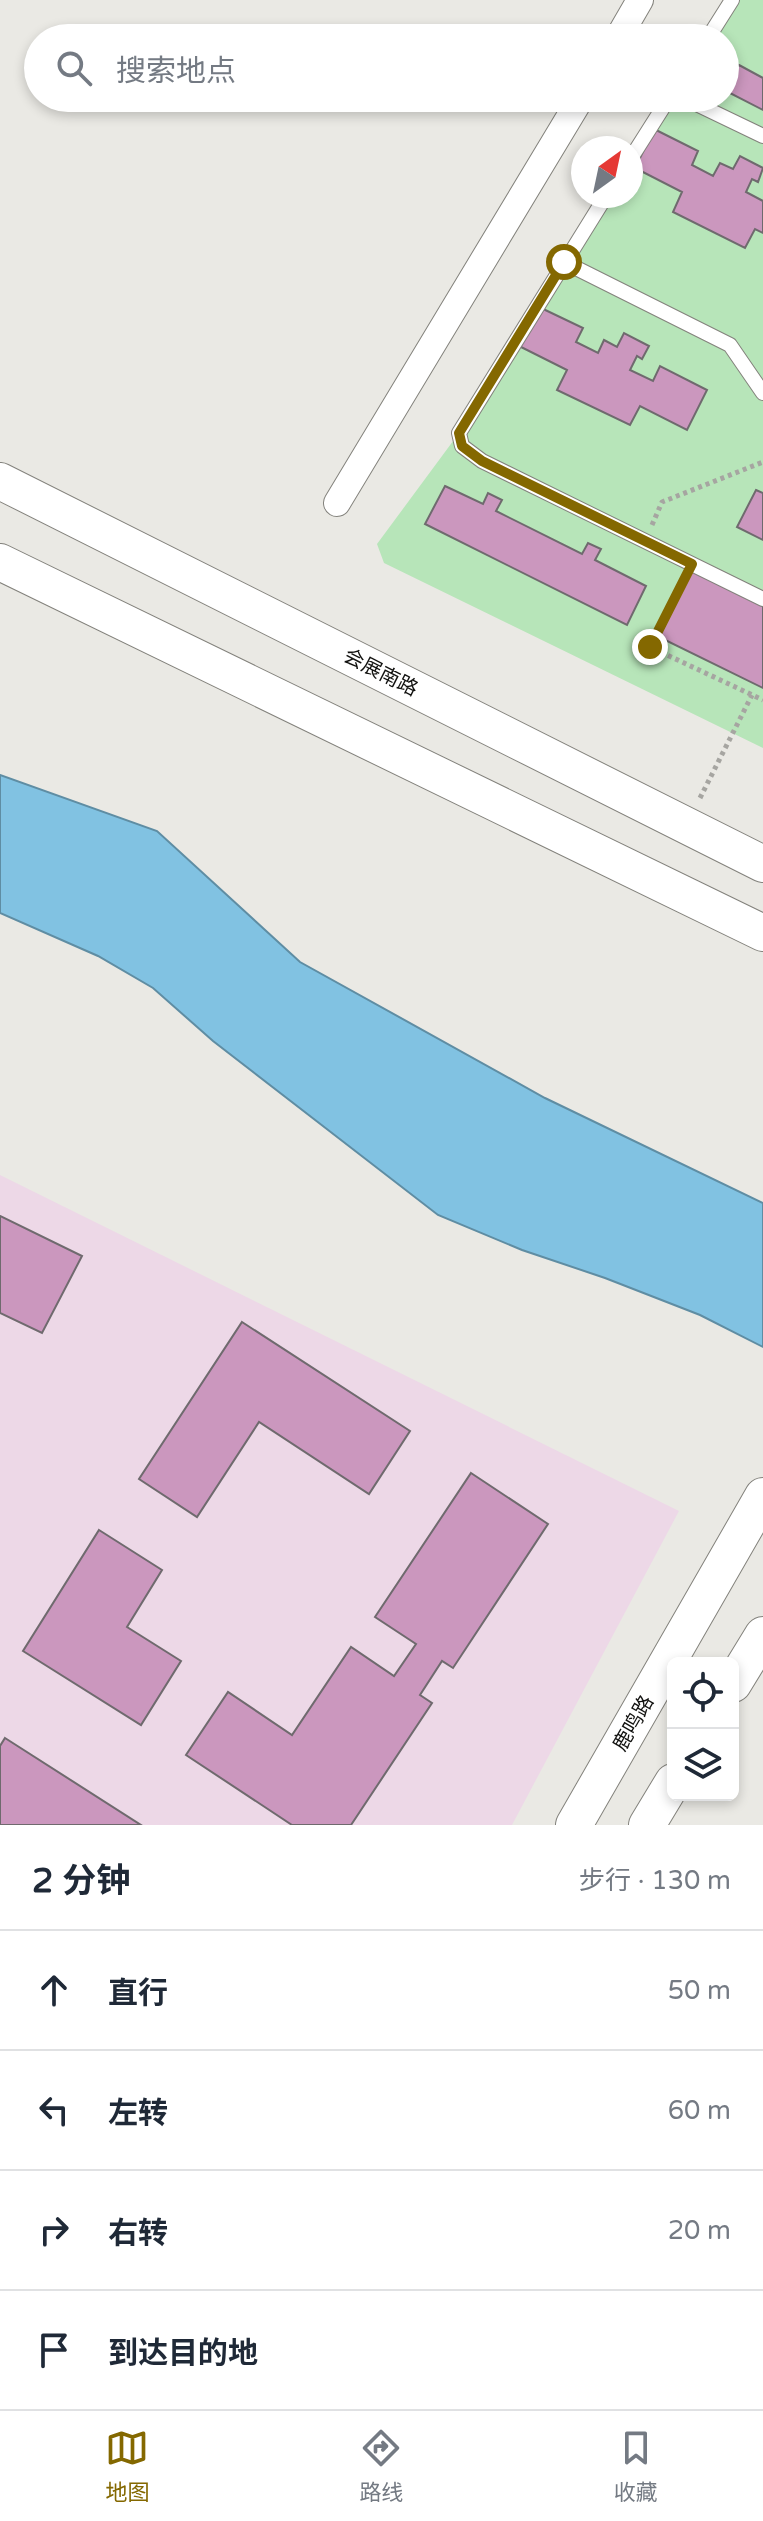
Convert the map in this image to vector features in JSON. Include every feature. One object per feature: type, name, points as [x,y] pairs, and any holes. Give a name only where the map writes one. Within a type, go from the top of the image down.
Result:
[{"type":"main road","name":"会展南路","points":[[0,481],[763,864]]},
{"type":"main road","points":[[0,562],[763,933]]},
{"type":"main road","name":"鹿鸣路","points":[[574,1825],[763,1496]]},
{"type":"main road","points":[[739,1674],[763,1635]]},
{"type":"main road","points":[[647,1825],[667,1792]]},
{"type":"street","points":[[626,24],[640,0]]},
{"type":"street","points":[[337,503],[573,112]]},
{"type":"lane","points":[[717,24],[732,0]]},
{"type":"lane","points":[[643,139],[660,112]]},
{"type":"lane","points":[[713,112],[763,136]]},
{"type":"lane","points":[[598,208],[459,433],[462,446],[482,461],[763,599]]},
{"type":"lane","points":[[564,262],[730,345],[763,393]]},
{"type":"path","points":[[645,541],[662,502],[763,462]]},
{"type":"path","points":[[692,564],[650,647],[763,700]]},
{"type":"path","points":[[686,825],[752,695]]},
{"type":"shaded area","points":[[0,1175],[679,1511],[512,1825],[0,1825]]},
{"type":"green space","points":[[732,0],[763,0],[763,748],[384,563],[377,544],[459,433],[599,208],[643,208],[643,139],[660,112],[739,112],[739,24],[717,24]]},
{"type":"water","points":[[0,775],[157,831],[300,962],[545,1098],[763,1203],[763,1347],[700,1315],[522,1250],[438,1215],[213,1041],[153,988],[98,956],[0,913]]},
{"type":"building","points":[[739,65],[763,78],[763,110],[739,98]]},
{"type":"building","points":[[654,129],[698,151],[692,165],[713,176],[720,163],[733,169],[740,156],[763,168],[758,182],[752,179],[746,192],[763,201],[763,233],[755,229],[745,248],[673,212],[682,192],[643,172],[643,152]]},
{"type":"building","points":[[539,307],[583,328],[576,342],[598,353],[604,340],[617,347],[624,333],[649,346],[642,359],[637,356],[630,370],[653,381],[660,366],[707,390],[687,430],[640,406],[630,425],[557,390],[567,370],[519,346]]},
{"type":"building","points":[[445,486],[483,504],[488,493],[502,500],[496,511],[582,554],[588,543],[601,549],[595,560],[646,586],[627,625],[425,524]]},
{"type":"building","points":[[756,490],[763,493],[763,540],[737,527]]},
{"type":"building","points":[[693,568],[763,602],[763,688],[659,637]]},
{"type":"building","points":[[0,1216],[82,1256],[42,1333],[0,1313]]},
{"type":"building","points":[[242,1322],[410,1431],[369,1494],[259,1422],[197,1517],[139,1479]]},
{"type":"building","points":[[471,1473],[548,1524],[453,1668],[442,1661],[420,1695],[432,1703],[351,1825],[292,1825],[186,1755],[228,1692],[292,1735],[351,1647],[394,1676],[416,1644],[375,1617]]},
{"type":"building","points":[[99,1530],[162,1570],[127,1627],[181,1661],[141,1725],[23,1651]]},
{"type":"building","points":[[5,1738],[141,1825],[0,1825],[0,1746]]},
{"type":"route","points":[[564,262],[459,433],[462,446],[482,461],[692,564],[650,647]]}]
